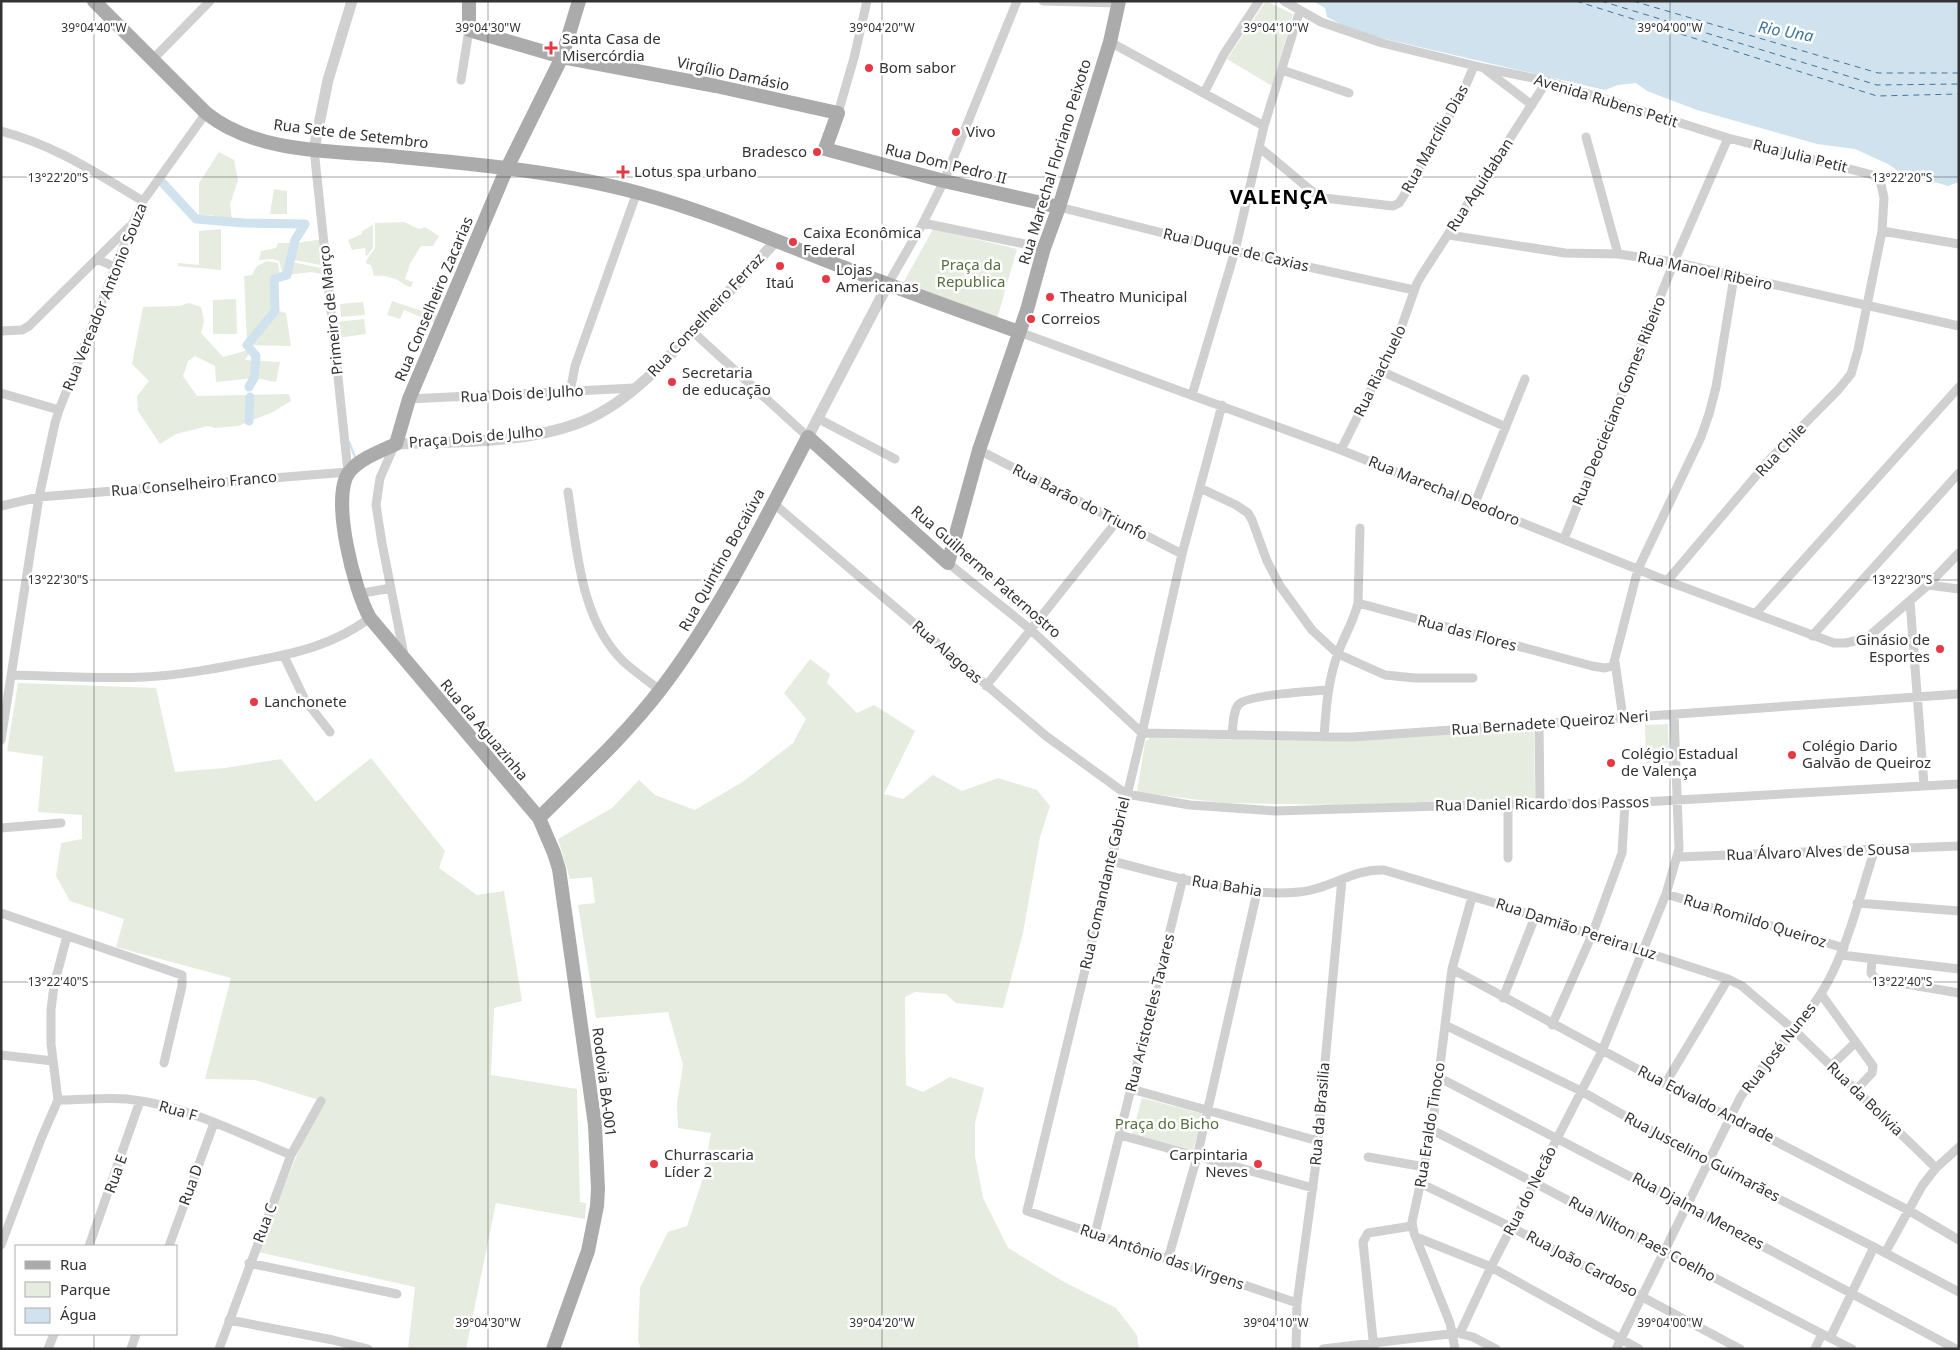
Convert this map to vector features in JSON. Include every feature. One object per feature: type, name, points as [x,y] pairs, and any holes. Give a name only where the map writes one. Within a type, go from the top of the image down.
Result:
[{"type":"main road","name":"Rua Sete de Setembro","points":[[94,1],[206,112],[223,124],[244,134],[274,143],[314,149],[507,168],[637,192],[688,208],[1019,332]]},
{"type":"main road","points":[[469,1],[469,30]]},
{"type":"main road","name":"Rua Conselheiro Zacarias","points":[[396,444],[410,399],[507,168],[562,57],[579,1]]},
{"type":"main road","name":"Rua Marechal Floriano Peixoto","points":[[948,563],[979,450],[1027,310],[1044,248],[1059,207],[1110,42],[1119,2]]},
{"type":"main road","name":"Virgílio Damásio","points":[[469,30],[562,57],[716,86],[838,113]]},
{"type":"main road","name":"Rua Dom Pedro II","points":[[838,113],[825,149],[944,181],[1059,207]]},
{"type":"main road","name":"Rua Quintino Bocaiúva","points":[[539,818],[617,740],[660,690],[701,634],[808,437]]},
{"type":"main road","name":"Rua Guilherme Paternostro","points":[[808,437],[948,563]]},
{"type":"main road","points":[[348,472],[360,462],[396,444]]},
{"type":"main road","name":"Rua da Aguazinha","points":[[348,472],[343,487],[347,548],[358,594],[370,618],[539,818]]},
{"type":"main road","name":"Rodovia BA-001","points":[[539,818],[554,853],[563,894],[595,1125],[598,1162],[597,1206],[588,1251],[553,1349]]},
{"type":"street","points":[[195,1],[202,9]]},
{"type":"street","points":[[152,60],[210,1]]},
{"type":"street","points":[[314,149],[328,80],[352,1]]},
{"type":"street","points":[[838,113],[854,58],[867,1]]},
{"type":"street","points":[[888,284],[923,223],[944,181],[1018,1]]},
{"type":"street","points":[[1043,1],[1119,2]]},
{"type":"street","points":[[1204,93],[1224,54],[1259,1]]},
{"type":"street","name":"Avenida Rubens Petit","points":[[1284,1],[1321,22],[1343,31],[1382,43],[1479,67],[1547,81],[1728,138]]},
{"type":"street","points":[[1192,395],[1235,252],[1264,126],[1300,10]]},
{"type":"street","points":[[461,80],[469,30]]},
{"type":"street","points":[[1110,42],[1264,126]]},
{"type":"street","name":"Avenida Rubens Petit","points":[[1479,67],[1532,104]]},
{"type":"street","name":"Rua Marcílio Dias","points":[[1260,146],[1309,189],[1324,198],[1386,205],[1397,204],[1479,67]]},
{"type":"street","points":[[1282,70],[1349,93]]},
{"type":"street","name":"Rua Aquidaban","points":[[1414,290],[1423,273],[1547,81]]},
{"type":"street","name":"Rua Vereador Antonio Souza","points":[[1,740],[39,497],[59,410],[143,201],[206,112]]},
{"type":"street","points":[[1,131],[32,140],[60,152],[143,201]]},
{"type":"street","points":[[1586,136],[1618,254]]},
{"type":"street","name":"Rua Julia Petit","points":[[1728,138],[1873,175]]},
{"type":"street","name":"Rua Deocieciano Gomes Ribeiro","points":[[1564,540],[1674,262],[1728,138]]},
{"type":"street","name":"Primeiro de Março","points":[[314,149],[348,472]]},
{"type":"street","name":"Rua Chile","points":[[1667,581],[1772,457],[1846,380],[1852,369],[1858,350],[1882,231],[1883,188],[1880,180],[1873,175]]},
{"type":"street","points":[[570,392],[575,366],[637,192]]},
{"type":"street","name":"Rua Duque de Caxias","points":[[1059,207],[1235,252],[1414,290]]},
{"type":"street","points":[[923,223],[1044,248]]},
{"type":"street","points":[[1,331],[22,330],[29,326],[132,225]]},
{"type":"street","points":[[1882,231],[1959,244]]},
{"type":"street","name":"Rua Manoel Ribeiro","points":[[1448,235],[1565,253],[1618,254],[1674,262],[1959,326]]},
{"type":"street","name":"Rua Conselheiro Ferraz","points":[[635,388],[663,363],[776,241]]},
{"type":"street","points":[[96,259],[115,267]]},
{"type":"street","points":[[1623,718],[1615,662],[1638,569],[1701,437],[1709,414],[1716,387],[1734,276]]},
{"type":"street","name":"Rua Quintino Bocaiúva","points":[[808,437],[888,284]]},
{"type":"street","name":"Rua Riachuelo","points":[[1341,450],[1400,331],[1414,290]]},
{"type":"street","points":[[692,331],[808,437]]},
{"type":"street","name":"Rua Marechal Deodoro","points":[[1019,332],[1341,450],[1667,581],[1812,636],[1840,643],[1867,638],[1910,601]]},
{"type":"street","points":[[1381,371],[1506,427]]},
{"type":"street","points":[[1475,503],[1525,379]]},
{"type":"street","points":[[1755,614],[1959,387]]},
{"type":"street","name":"Rua Dois de Julho","points":[[410,399],[635,388]]},
{"type":"street","name":"Praça Dois de Julho","points":[[396,444],[508,437],[548,432],[574,425],[594,416],[635,388]]},
{"type":"street","points":[[1,393],[59,410]]},
{"type":"street","name":"Rua Comandante Gabriel","points":[[1027,1211],[1142,733],[1182,554],[1222,405]]},
{"type":"street","points":[[817,418],[895,459]]},
{"type":"street","points":[[396,444],[380,478],[376,505],[406,662]]},
{"type":"street","name":"Rua Barão do Triunfo","points":[[979,450],[1182,554]]},
{"type":"street","name":"Rua Conselheiro Franco","points":[[1,506],[39,497],[348,472]]},
{"type":"street","points":[[1812,636],[1959,473]]},
{"type":"street","points":[[1200,488],[1242,508],[1248,513],[1267,561],[1280,586],[1312,630],[1338,654],[1385,675],[1415,678],[1473,678]]},
{"type":"street","points":[[568,492],[582,575],[597,624],[623,661],[660,690]]},
{"type":"street","name":"Rua Alagoas","points":[[773,503],[1046,736],[1126,794]]},
{"type":"street","points":[[986,686],[1118,521]]},
{"type":"street","points":[[1324,736],[1328,690],[1338,654],[1358,603],[1360,528]]},
{"type":"street","points":[[1924,786],[1919,697],[1910,601],[1959,553]]},
{"type":"street","name":"Rua Guilherme Paternostro","points":[[948,563],[1030,630],[1142,733]]},
{"type":"street","points":[[1928,585],[1959,590]]},
{"type":"street","points":[[358,594],[391,588]]},
{"type":"street","name":"Rua das Flores","points":[[1358,603],[1592,666],[1611,668],[1615,662]]},
{"type":"street","points":[[12,675],[166,676],[207,670],[308,650],[339,638],[370,618]]},
{"type":"street","points":[[284,656],[305,700],[330,732]]},
{"type":"street","points":[[1232,735],[1236,708],[1241,702],[1264,697],[1328,690]]},
{"type":"street","name":"Rua Bernadete Queiroz Neri","points":[[1142,733],[1352,737],[1959,694]]},
{"type":"street","name":"Rua do Necão","points":[[1457,1333],[1602,1051],[1644,952],[1666,894],[1678,857],[1679,837],[1674,714]]},
{"type":"street","points":[[1540,724],[1540,804]]},
{"type":"street","name":"Rua Daniel Ricardo dos Passos","points":[[1126,794],[1190,805],[1275,811],[1508,804],[1625,804],[1959,784]]},
{"type":"street","points":[[1508,804],[1508,858]]},
{"type":"street","points":[[1552,1024],[1592,935],[1622,853],[1625,804]]},
{"type":"street","points":[[1,828],[61,823]]},
{"type":"street","name":"Rua Álvaro Alves de Sousa","points":[[1678,857],[1959,846]]},
{"type":"street","name":"Rua José Nunes","points":[[1616,1349],[1730,1117],[1749,1085],[1821,994],[1842,952],[1874,849]]},
{"type":"street","name":"Rua Bahia","points":[[1111,860],[1183,878],[1257,892],[1301,892],[1315,890],[1342,879]]},
{"type":"street","name":"Rua Damião Pereira Luz","points":[[1342,879],[1367,872],[1384,870],[1728,979],[1742,986],[1794,1030]]},
{"type":"street","name":"Rua Aristoteles Tavares","points":[[1095,1234],[1183,878]]},
{"type":"street","name":"Rua da Brasilia","points":[[1296,1349],[1297,1303],[1318,1141],[1342,879]]},
{"type":"street","points":[[1168,1259],[1198,1157],[1257,892]]},
{"type":"street","name":"Rua Romildo Queiroz","points":[[1666,894],[1842,952],[1872,959],[1959,969]]},
{"type":"street","name":"Rua Eraldo Tinoco","points":[[1412,1226],[1432,1130],[1452,970],[1472,897]]},
{"type":"street","points":[[1857,903],[1959,911]]},
{"type":"street","points":[[1,913],[183,976],[164,1063]]},
{"type":"street","points":[[1503,998],[1536,917]]},
{"type":"street","points":[[1,1245],[40,1139],[58,1100],[51,1044],[51,1010],[54,984],[67,936]]},
{"type":"street","points":[[1872,959],[1871,972],[1876,979],[1959,993]]},
{"type":"street","name":"Rua Edvaldo Andrade","points":[[1452,970],[1602,1051],[1908,1210],[1959,1240]]},
{"type":"street","points":[[1665,1084],[1728,979]]},
{"type":"street","points":[[1821,994],[1871,1061],[1874,1068],[1868,1078],[1856,1090]]},
{"type":"street","name":"Rua Juscelino Guimarães","points":[[1445,1024],[1582,1091],[1708,1163],[1959,1292]]},
{"type":"street","name":"Rua da Bolívia","points":[[1794,1030],[1936,1168]]},
{"type":"street","points":[[1831,1066],[1856,1042]]},
{"type":"street","points":[[1,1055],[53,1061]]},
{"type":"street","name":"Rua Djalma Menezes","points":[[1438,1077],[1852,1292],[1956,1349]]},
{"type":"street","points":[[1131,1089],[1318,1141]]},
{"type":"street","name":"Rua F","points":[[58,1100],[126,1099],[140,1101],[185,1112],[291,1155]]},
{"type":"street","name":"Rua E","points":[[89,1245],[132,1130],[140,1101]]},
{"type":"street","name":"Rua C","points":[[219,1349],[291,1155],[320,1101]]},
{"type":"street","name":"Rua D","points":[[169,1245],[214,1123]]},
{"type":"street","name":"Rua Nilton Paes Coelho","points":[[1432,1130],[1535,1182],[1664,1252],[1852,1349]]},
{"type":"street","points":[[1120,1135],[1313,1188]]},
{"type":"street","points":[[1885,1253],[1908,1210],[1936,1168],[1959,1147]]},
{"type":"street","points":[[1368,1157],[1425,1167]]},
{"type":"street","name":"Rua João Cardoso","points":[[1422,1184],[1511,1227],[1740,1349]]},
{"type":"street","name":"Rua Antônio das Virgens","points":[[1027,1211],[1297,1303]]},
{"type":"street","points":[[1374,1346],[1363,1242],[1367,1234],[1412,1226],[1457,1333],[1456,1349]]},
{"type":"street","points":[[1416,1237],[1491,1267],[1640,1349]]},
{"type":"street","points":[[1815,1349],[1826,1336],[1852,1292],[1874,1247]]},
{"type":"street","points":[[249,1264],[397,1294]]},
{"type":"street","points":[[229,1320],[333,1340],[368,1349]]},
{"type":"street","points":[[1323,1349],[1374,1346],[1457,1333],[1473,1337],[1496,1349]]},
{"type":"street","points":[[48,1349],[54,1335]]},
{"type":"street","points":[[131,1349],[136,1335]]},
{"type":"green space","points":[[1266,1],[1293,14],[1272,86],[1227,59]]},
{"type":"green space","points":[[219,152],[234,160],[238,180],[230,204],[232,221],[211,215],[199,215],[199,183]]},
{"type":"green space","points":[[274,189],[287,191],[287,214],[270,214]]},
{"type":"green space","points":[[404,222],[419,229],[425,227],[439,236],[433,246],[421,246],[410,264],[405,279],[413,282],[411,287],[394,278],[374,276],[371,265],[367,264],[366,261],[375,248],[375,223]]},
{"type":"green space","points":[[373,225],[373,248],[366,257],[365,248],[352,250],[348,240],[362,234],[362,231]]},
{"type":"green space","points":[[221,229],[221,270],[178,266],[178,263],[199,265],[199,231]]},
{"type":"green space","name":"Praça da Republica","points":[[933,229],[1017,249],[997,319],[902,285]]},
{"type":"green space","points":[[323,239],[325,262],[321,265],[294,260],[296,243]]},
{"type":"green space","points":[[278,243],[294,243],[284,278],[279,261],[273,259],[259,260],[261,251],[276,248]]},
{"type":"green space","points":[[267,261],[278,263],[281,280],[274,279],[272,288],[275,310],[286,313],[291,346],[247,345],[244,276],[252,275],[257,266]]},
{"type":"green space","points":[[292,262],[321,268],[321,274],[311,272],[287,275],[288,266]]},
{"type":"green space","points":[[236,299],[237,334],[213,334],[213,300]]},
{"type":"green space","points":[[392,301],[437,316],[435,323],[404,310],[400,319],[387,315]]},
{"type":"green space","points":[[363,302],[365,315],[341,317],[340,304]]},
{"type":"green space","points":[[189,303],[201,307],[204,321],[201,333],[223,357],[252,349],[245,360],[280,362],[276,382],[254,378],[216,382],[215,366],[195,356],[188,361],[183,376],[197,396],[289,394],[291,401],[273,412],[238,426],[215,428],[208,426],[176,434],[160,444],[138,411],[137,396],[149,381],[132,364],[143,307],[179,306]]},
{"type":"green space","points":[[364,319],[366,334],[337,338],[336,322]]},
{"type":"green space","points":[[810,659],[830,674],[827,683],[857,713],[874,705],[915,731],[884,794],[903,799],[933,775],[962,791],[998,778],[1037,790],[1050,806],[1040,837],[1023,933],[1003,1008],[956,1003],[946,994],[915,992],[905,997],[906,1085],[923,1092],[950,1077],[984,1088],[975,1123],[975,1156],[983,1198],[1008,1248],[1064,1282],[1116,1308],[1137,1335],[1139,1349],[641,1349],[638,1340],[640,1288],[668,1232],[687,1226],[702,1181],[711,1133],[678,1128],[677,1104],[683,1065],[668,1012],[596,1018],[578,905],[595,903],[592,877],[570,879],[558,839],[612,808],[639,780],[655,795],[695,810],[744,781],[793,743],[806,719],[784,693]]},
{"type":"green space","points":[[18,683],[156,688],[175,772],[225,768],[281,759],[316,802],[371,758],[445,851],[439,868],[477,895],[504,891],[522,1001],[494,1008],[491,1075],[577,1089],[580,1202],[586,1203],[585,1219],[496,1203],[466,1349],[408,1349],[415,1287],[258,1252],[319,1100],[255,1080],[205,1079],[231,978],[116,947],[124,919],[70,901],[56,876],[61,843],[82,839],[82,815],[38,812],[43,756],[7,751]]},
{"type":"green space","points":[[1668,724],[1669,763],[1646,763],[1645,725]]},
{"type":"green space","points":[[1534,728],[1535,798],[1339,805],[1223,803],[1137,792],[1145,742],[1150,738],[1267,740],[1381,738]]},
{"type":"green space","name":"Praça do Bicho","points":[[1142,1098],[1203,1114],[1193,1150],[1132,1134]]},
{"type":"water","name":"Rio Una","points":[[1313,1],[1959,1],[1959,182],[1948,186],[1924,179],[1907,177],[1888,164],[1855,149],[1817,144],[1697,110],[1647,91],[1636,83],[1618,85],[1605,90],[1355,32],[1327,17],[1325,8]]},
{"type":"waterway","points":[[161,181],[196,219],[244,223],[305,224]]},
{"type":"waterway","points":[[249,387],[254,378],[256,356],[247,345],[275,311],[274,279],[287,275],[295,240],[305,224]]},
{"type":"waterway","points":[[249,421],[250,397]]},
{"type":"waterway","points":[[349,442],[355,457]]},
{"type":"ferry route","points":[[1576,1],[1877,96],[1959,94]]},
{"type":"ferry route","points":[[1601,1],[1877,85],[1959,84]]},
{"type":"ferry route","points":[[1633,1],[1878,73],[1959,73]]},
{"type":"place","name":"Santa Casa de Misercórdia","points":[[551,48]]},
{"type":"place","name":"Bom sabor","points":[[869,68]]},
{"type":"place","name":"Vivo","points":[[956,132]]},
{"type":"place","name":"Bradesco","points":[[817,152]]},
{"type":"place","name":"Lotus spa urbano","points":[[623,172]]},
{"type":"place","name":"Caixa Econômica Federal","points":[[793,242]]},
{"type":"place","name":"Itaú","points":[[780,266]]},
{"type":"place","name":"Lojas Americanas","points":[[826,279]]},
{"type":"place","name":"Theatro Municipal","points":[[1050,297]]},
{"type":"place","name":"Correios","points":[[1031,319]]},
{"type":"place","name":"Secretaria de educação","points":[[672,382]]},
{"type":"place","name":"Ginásio de Esportes","points":[[1940,649]]},
{"type":"place","name":"Lanchonete","points":[[254,702]]},
{"type":"place","name":"Colégio Dario Galvão de Queiroz","points":[[1792,755]]},
{"type":"place","name":"Colégio Estadual de Valença","points":[[1611,763]]},
{"type":"place","name":"Churrascaria Líder 2","points":[[654,1164]]},
{"type":"place","name":"Carpintaria Neves","points":[[1258,1164]]},
{"type":"district","name":"VALENÇA","points":[[1279,197]]}]
